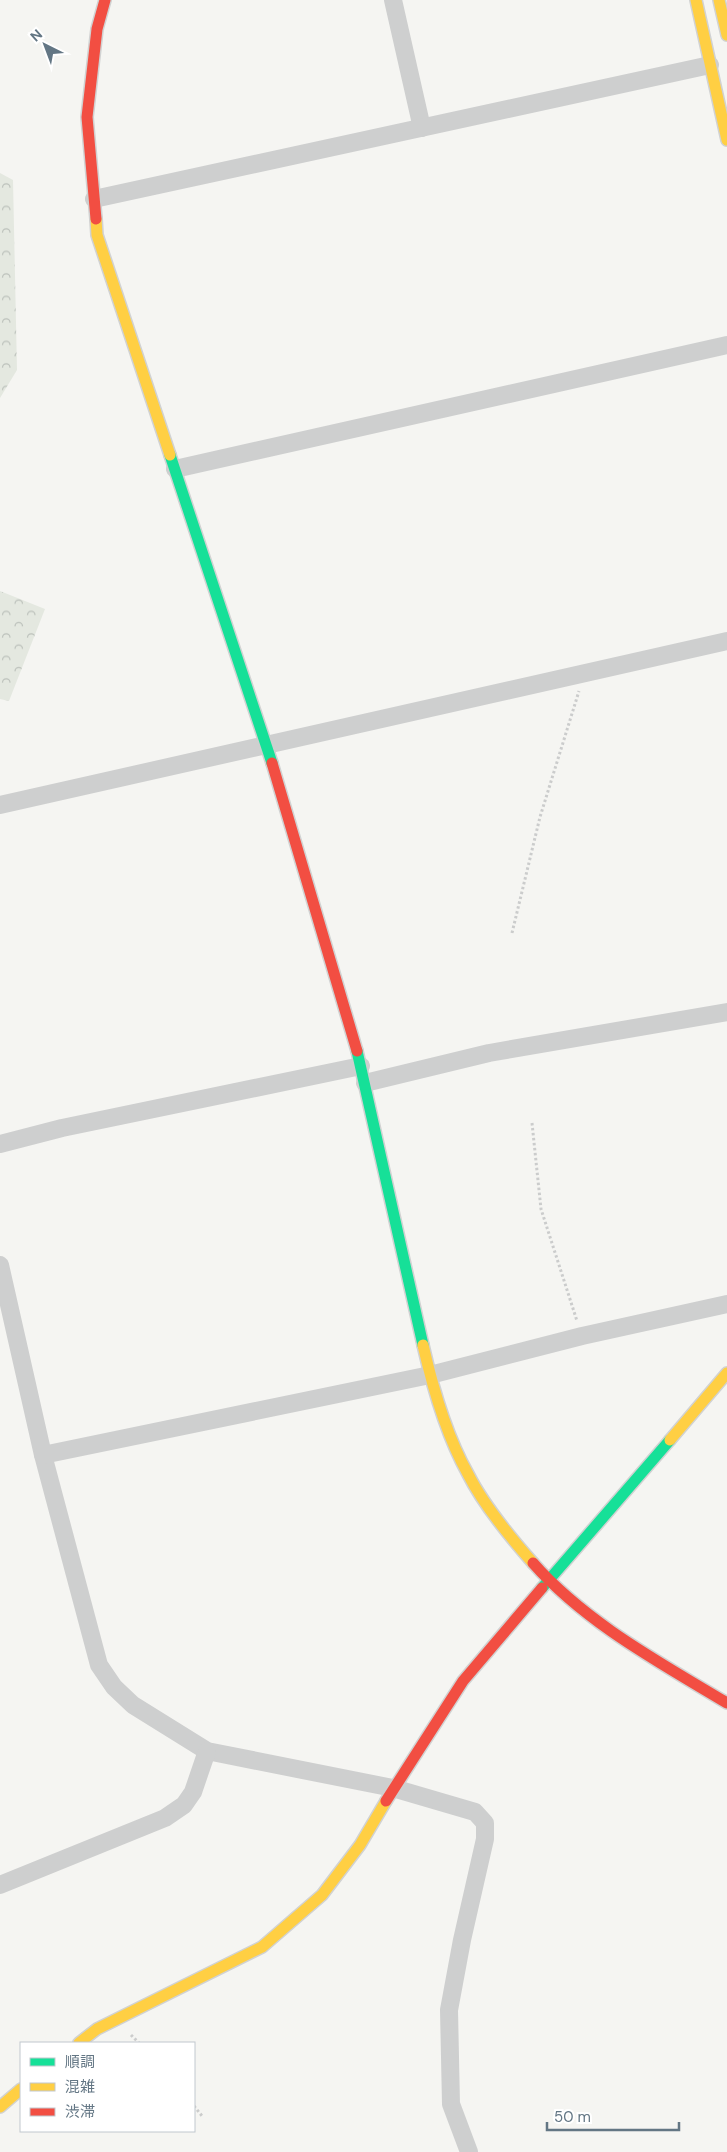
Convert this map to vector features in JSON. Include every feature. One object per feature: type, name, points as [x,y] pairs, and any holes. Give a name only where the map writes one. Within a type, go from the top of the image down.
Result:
[{"type":"street","points":[[105,0],[97,29],[87,117],[97,235],[267,746],[361,1066],[430,1375],[447,1427],[468,1475],[510,1537],[549,1581],[585,1612],[642,1651],[727,1703]]},
{"type":"street","points":[[394,0],[422,128]]},
{"type":"street","points":[[696,0],[727,140]]},
{"type":"street","points":[[719,0],[727,35]]},
{"type":"street","points":[[94,199],[710,65]]},
{"type":"street","points":[[175,469],[727,345]]},
{"type":"street","points":[[0,805],[727,641]]},
{"type":"street","points":[[365,1083],[489,1053],[727,1012]]},
{"type":"street","points":[[0,1144],[62,1128],[361,1066]]},
{"type":"street","points":[[0,1265],[42,1455],[99,1665],[114,1687],[133,1705],[206,1751],[393,1788],[475,1812],[485,1823],[485,1839],[462,1940],[449,2010],[451,2104],[469,2152]]},
{"type":"street","points":[[42,1455],[430,1375],[582,1336],[727,1304]]},
{"type":"street","points":[[80,2042],[97,2029],[262,1947],[322,1895],[360,1845],[393,1788],[463,1681],[727,1373]]},
{"type":"street","points":[[0,1885],[165,1818],[184,1805],[193,1792],[206,1751]]},
{"type":"street","points":[[0,2108],[20,2090]]},
{"type":"path","points":[[512,933],[540,817],[584,673]]},
{"type":"path","points":[[532,1123],[541,1209],[582,1336]]},
{"type":"path","points":[[195,2107],[202,2116]]},
{"type":"green space","points":[[0,173],[13,180],[17,370],[0,398]]},
{"type":"green space","points":[[0,591],[45,609],[9,701],[0,699]]},
{"type":"traffic: fast","points":[[170,455],[272,763]]},
{"type":"traffic: fast","points":[[357,1051],[423,1345]]},
{"type":"traffic: fast","points":[[542,1588],[670,1440]]},
{"type":"traffic: slow","points":[[696,0],[727,140]]},
{"type":"traffic: slow","points":[[719,0],[727,35]]},
{"type":"traffic: slow","points":[[96,219],[97,235],[170,455]]},
{"type":"traffic: slow","points":[[423,1345],[441,1411],[460,1459],[474,1486],[490,1509],[533,1563]]},
{"type":"traffic: slow","points":[[670,1440],[727,1373]]},
{"type":"traffic: slow","points":[[80,2042],[97,2029],[262,1947],[322,1895],[360,1845],[386,1801]]},
{"type":"traffic: slow","points":[[0,2107],[20,2090]]},
{"type":"traffic: jam","points":[[96,219],[87,117],[97,29],[105,0]]},
{"type":"traffic: jam","points":[[272,763],[357,1051]]},
{"type":"traffic: jam","points":[[533,1563],[554,1585],[600,1623],[650,1657],[727,1703]]},
{"type":"traffic: jam","points":[[386,1801],[463,1681],[542,1588]]}]
